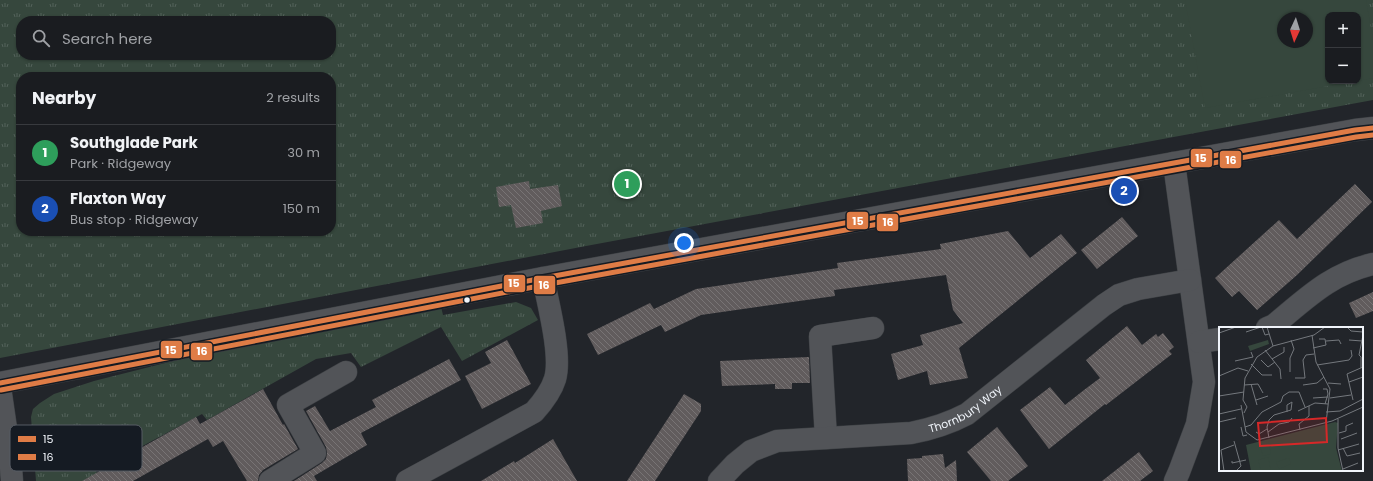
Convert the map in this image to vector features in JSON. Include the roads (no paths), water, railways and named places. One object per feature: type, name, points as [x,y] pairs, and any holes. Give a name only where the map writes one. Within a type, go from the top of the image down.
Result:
[{"type":"street","points":[[0,383],[543,278],[1373,128]]},
{"type":"street","points":[[1174,163],[1204,382],[1197,424],[1175,481]]},
{"type":"street","points":[[1269,327],[1274,325],[1319,288],[1339,276],[1360,267],[1373,264]]},
{"type":"street","points":[[407,481],[534,412],[548,396],[556,377],[557,355],[543,278]]},
{"type":"street","name":"Thornbury Way","points":[[718,481],[735,464],[752,451],[778,441],[911,432],[932,429],[950,422],[967,414],[1104,305],[1119,295],[1138,289],[1190,280]]},
{"type":"street","points":[[826,438],[820,336],[873,328]]},
{"type":"street","points":[[1199,342],[1219,339]]},
{"type":"street","points":[[270,481],[315,453],[288,405],[346,372]]},
{"type":"street","points":[[0,387],[10,456]]},
{"type":"street","points":[[11,471],[12,481]]},
{"type":"place","name":"Southglade Park","points":[[627,184]]},
{"type":"place","name":"Flaxton Way","points":[[1124,191]]}]
